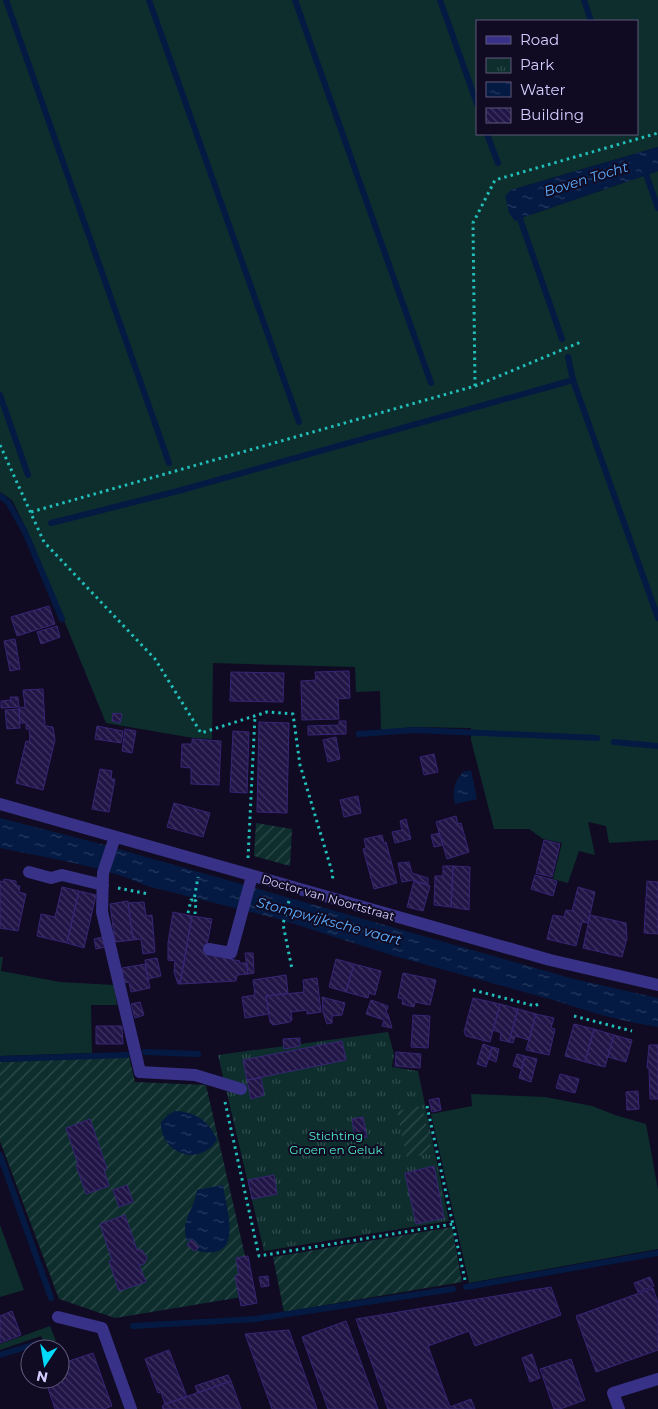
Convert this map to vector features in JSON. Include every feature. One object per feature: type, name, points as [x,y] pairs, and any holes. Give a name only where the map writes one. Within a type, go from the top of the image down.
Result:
[{"type":"street","name":"Doctor van Noortstraat","points":[[0,804],[113,842],[250,880],[328,898],[550,960],[658,985]]},
{"type":"street","points":[[113,842],[103,879],[102,912],[140,1072],[195,1074],[241,1089]]},
{"type":"street","points":[[29,872],[51,878],[62,875],[103,879]]},
{"type":"street","points":[[209,948],[231,953],[250,880]]},
{"type":"street","points":[[58,1317],[102,1328],[131,1409]]},
{"type":"street","points":[[619,1409],[613,1393],[658,1379]]},
{"type":"path","points":[[475,386],[473,223],[495,180],[658,133]]},
{"type":"path","points":[[30,512],[475,386],[581,342]]},
{"type":"path","points":[[0,445],[44,542],[156,659],[201,733],[267,712],[293,714],[300,765],[333,875],[328,898]]},
{"type":"path","points":[[250,880],[248,858],[255,716]]},
{"type":"path","points":[[195,914],[196,901],[194,900],[200,871]]},
{"type":"path","points":[[103,879],[148,894]]},
{"type":"path","points":[[290,896],[283,924],[292,969]]},
{"type":"path","points":[[188,913],[191,900],[194,900]]},
{"type":"path","points":[[473,990],[535,1006],[541,1002]]},
{"type":"path","points":[[574,1016],[632,1031]]},
{"type":"path","points":[[220,1082],[259,1256],[453,1224]]},
{"type":"path","points":[[427,1106],[465,1280]]},
{"type":"green space","points":[[0,0],[658,0],[658,147],[511,190],[515,221],[658,171],[658,840],[609,843],[606,826],[588,822],[595,855],[579,851],[568,883],[553,879],[562,843],[543,839],[529,829],[494,829],[471,740],[471,728],[414,727],[381,730],[380,691],[356,692],[355,667],[213,663],[212,739],[193,738],[106,723],[27,530],[12,500],[0,492]]},
{"type":"green space","points":[[256,823],[292,829],[290,866],[254,856]]},
{"type":"green space","points":[[0,957],[3,957],[1,971],[60,982],[114,985],[117,1005],[91,1005],[92,1053],[0,1056]]},
{"type":"green space","name":"Stichting Groen en Geluk","points":[[388,1032],[394,1054],[392,1067],[418,1071],[449,1221],[264,1251],[218,1055]]},
{"type":"green space","points":[[129,1057],[135,1082],[206,1085],[254,1295],[115,1318],[59,1299],[0,1141],[0,1062]]},
{"type":"green space","points":[[471,1094],[545,1097],[592,1106],[646,1124],[658,1190],[658,1249],[469,1283],[431,1114],[472,1106]]},
{"type":"green space","points":[[422,1106],[432,1153],[407,1158],[397,1111]]},
{"type":"green space","points":[[0,1225],[24,1290],[0,1297]]},
{"type":"green space","points":[[452,1227],[462,1282],[284,1312],[273,1257]]},
{"type":"green space","points":[[50,1326],[55,1339],[42,1339],[41,1336],[32,1339],[20,1339],[20,1343],[0,1350],[0,1344]]},
{"type":"water","name":"Boven Tocht","points":[[658,147],[658,171],[515,221],[509,213],[505,196],[511,190]]},
{"type":"water","points":[[471,770],[477,799],[455,804],[454,791],[456,783],[463,772]]},
{"type":"water","name":"Stompwijksche vaart","points":[[0,818],[97,843],[574,979],[658,998],[658,1027],[594,1013],[391,955],[279,919],[147,886],[94,868],[0,848]]},
{"type":"water","points":[[175,1111],[189,1113],[201,1119],[211,1128],[217,1140],[209,1149],[201,1153],[191,1155],[174,1149],[162,1133],[161,1122]]},
{"type":"water","points":[[223,1185],[229,1221],[227,1242],[222,1249],[212,1252],[197,1251],[200,1246],[192,1238],[187,1242],[185,1227],[197,1190]]},
{"type":"building","points":[[49,606],[55,624],[17,636],[11,617]]},
{"type":"building","points":[[57,626],[60,637],[41,644],[37,632]]},
{"type":"building","points":[[15,639],[20,669],[10,671],[4,641]]},
{"type":"building","points":[[349,671],[350,698],[338,699],[339,719],[302,720],[301,681],[316,680],[315,672]]},
{"type":"building","points":[[231,672],[284,673],[283,702],[230,701]]},
{"type":"building","points":[[43,689],[45,726],[53,727],[55,740],[43,790],[16,783],[26,741],[29,742],[30,737],[29,729],[26,729],[26,723],[20,723],[19,708],[25,707],[23,690]]},
{"type":"building","points":[[10,697],[18,697],[19,707],[1,708],[1,701],[11,700]]},
{"type":"building","points":[[19,709],[20,728],[7,729],[5,710]]},
{"type":"building","points":[[113,713],[122,714],[120,723],[112,721]]},
{"type":"building","points":[[339,721],[346,721],[346,734],[308,735],[308,726],[339,725]]},
{"type":"building","points":[[259,722],[289,723],[287,813],[257,812]]},
{"type":"building","points":[[97,726],[123,731],[121,743],[95,739]]},
{"type":"building","points":[[125,729],[136,731],[132,753],[122,751]]},
{"type":"building","points":[[233,731],[249,732],[247,793],[230,792]]},
{"type":"building","points":[[336,737],[340,759],[328,762],[323,740]]},
{"type":"building","points":[[192,739],[221,741],[219,785],[191,784],[191,768],[181,767],[182,744],[192,744]]},
{"type":"building","points":[[434,754],[438,772],[424,775],[420,757]]},
{"type":"building","points":[[100,769],[112,771],[111,779],[115,779],[109,812],[92,809]]},
{"type":"building","points":[[358,796],[361,813],[344,817],[340,800]]},
{"type":"building","points":[[174,803],[210,813],[203,837],[167,827]]},
{"type":"building","points":[[456,816],[458,824],[461,823],[469,852],[447,859],[436,822]]},
{"type":"building","points":[[406,819],[411,839],[395,843],[392,832],[402,830],[400,821]]},
{"type":"building","points":[[439,833],[443,845],[434,847],[431,835]]},
{"type":"building","points":[[382,835],[384,843],[386,842],[397,883],[374,889],[363,849],[366,848],[364,839]]},
{"type":"building","points":[[544,840],[560,844],[552,877],[536,873]]},
{"type":"building","points":[[409,862],[412,873],[428,878],[428,885],[413,880],[402,882],[398,863]]},
{"type":"building","points":[[443,866],[453,866],[451,907],[434,905],[435,876],[443,876]]},
{"type":"building","points":[[453,866],[470,867],[469,910],[451,907]]},
{"type":"building","points":[[535,875],[557,881],[553,896],[531,889]]},
{"type":"building","points":[[4,879],[16,881],[16,885],[20,886],[19,892],[26,894],[18,931],[0,928],[0,881],[3,882]]},
{"type":"building","points":[[414,881],[430,886],[423,911],[407,907]]},
{"type":"building","points":[[647,881],[658,882],[658,934],[644,933]]},
{"type":"building","points":[[62,887],[79,891],[67,943],[37,936],[41,914],[55,917]]},
{"type":"building","points":[[578,887],[595,892],[588,923],[582,922],[576,946],[547,939],[553,915],[564,917],[566,910],[572,911]]},
{"type":"building","points":[[79,891],[96,895],[84,948],[67,943]]},
{"type":"building","points":[[128,901],[133,940],[115,942],[110,904]]},
{"type":"building","points":[[144,902],[146,916],[152,915],[155,952],[143,954],[141,939],[133,940],[128,903]]},
{"type":"building","points":[[173,912],[192,916],[180,984],[178,984],[174,972],[175,961],[168,960],[168,943]]},
{"type":"building","points":[[590,915],[626,923],[627,938],[622,957],[583,948]]},
{"type":"building","points":[[192,916],[212,919],[205,954],[240,961],[239,963],[247,963],[248,974],[237,975],[236,981],[180,984]]},
{"type":"building","points":[[103,937],[105,947],[96,949],[94,939]]},
{"type":"building","points":[[245,953],[253,953],[254,973],[248,974]]},
{"type":"building","points":[[157,958],[161,976],[148,979],[145,960]]},
{"type":"building","points":[[336,959],[354,964],[346,992],[329,987]]},
{"type":"building","points":[[145,964],[150,988],[131,992],[129,982],[124,983],[122,968]]},
{"type":"building","points":[[354,964],[381,971],[375,995],[369,993],[368,998],[346,992]]},
{"type":"building","points":[[403,973],[436,980],[430,1005],[415,1002],[414,1007],[402,1004],[403,999],[398,998]]},
{"type":"building","points":[[286,975],[288,993],[266,996],[269,1014],[245,1018],[242,997],[255,995],[253,980]]},
{"type":"building","points":[[317,978],[321,1012],[307,1014],[307,1010],[291,1012],[292,1020],[290,1022],[273,1025],[270,1022],[266,996],[304,992],[303,980]]},
{"type":"building","points":[[322,997],[345,1003],[342,1015],[332,1016],[332,1023],[327,1024],[323,1012]]},
{"type":"building","points":[[473,998],[500,1004],[490,1042],[466,1036],[464,1032]]},
{"type":"building","points":[[371,1000],[388,1006],[386,1013],[392,1028],[382,1026],[384,1020],[366,1014]]},
{"type":"building","points":[[140,1002],[144,1015],[135,1018],[131,1004]]},
{"type":"building","points":[[500,1004],[518,1009],[509,1042],[500,1040],[501,1033],[493,1030]]},
{"type":"building","points":[[518,1009],[536,1014],[529,1040],[515,1036],[513,1043],[509,1042]]},
{"type":"building","points":[[536,1014],[554,1018],[551,1028],[555,1029],[549,1055],[526,1050]]},
{"type":"building","points":[[413,1015],[430,1016],[428,1048],[411,1047]]},
{"type":"building","points":[[574,1024],[594,1029],[585,1062],[565,1056]]},
{"type":"building","points":[[96,1026],[122,1026],[123,1044],[96,1044]]},
{"type":"building","points":[[594,1029],[614,1035],[605,1067],[585,1062]]},
{"type":"building","points":[[614,1035],[632,1040],[626,1062],[608,1057]]},
{"type":"building","points":[[300,1038],[300,1046],[284,1049],[283,1039]]},
{"type":"building","points":[[342,1041],[346,1060],[247,1080],[243,1060]]},
{"type":"building","points":[[483,1044],[492,1047],[486,1067],[477,1064]]},
{"type":"building","points":[[649,1045],[658,1045],[658,1099],[650,1099],[649,1068],[647,1068]]},
{"type":"building","points":[[492,1047],[499,1049],[496,1062],[489,1059]]},
{"type":"building","points":[[396,1052],[421,1054],[420,1068],[395,1066]]},
{"type":"building","points":[[517,1054],[525,1056],[522,1069],[513,1066]]},
{"type":"building","points":[[525,1056],[537,1059],[531,1082],[519,1078]]},
{"type":"building","points":[[560,1074],[579,1079],[575,1093],[556,1088]]},
{"type":"building","points":[[261,1078],[264,1095],[251,1099],[247,1080]]},
{"type":"building","points":[[638,1091],[639,1109],[627,1110],[626,1092]]},
{"type":"building","points":[[439,1098],[441,1110],[432,1112],[429,1100]]},
{"type":"building","points":[[363,1117],[367,1137],[355,1139],[352,1119]]},
{"type":"building","points":[[90,1119],[107,1169],[104,1170],[109,1186],[86,1194],[66,1128]]},
{"type":"building","points":[[434,1166],[444,1218],[416,1224],[405,1173]]},
{"type":"building","points":[[274,1175],[277,1194],[252,1199],[248,1180]]},
{"type":"building","points":[[127,1185],[133,1202],[119,1207],[113,1190]]},
{"type":"building","points":[[125,1215],[137,1250],[142,1250],[147,1258],[144,1264],[139,1265],[146,1282],[119,1291],[109,1261],[112,1260],[100,1224]]},
{"type":"building","points":[[192,1239],[199,1247],[195,1251],[187,1245]]},
{"type":"building","points":[[248,1256],[257,1303],[241,1306],[235,1276],[239,1275],[236,1258]]},
{"type":"building","points":[[268,1276],[269,1286],[261,1287],[259,1277]]},
{"type":"building","points":[[650,1277],[654,1286],[638,1292],[634,1283]]},
{"type":"building","points":[[551,1287],[561,1315],[475,1346],[469,1331],[428,1346],[450,1407],[471,1399],[475,1409],[388,1409],[356,1319]]},
{"type":"building","points":[[653,1288],[658,1303],[658,1350],[596,1372],[576,1316]]},
{"type":"building","points":[[12,1311],[21,1335],[0,1343],[0,1316]]},
{"type":"building","points":[[346,1321],[378,1409],[328,1409],[302,1337]]},
{"type":"building","points":[[289,1330],[317,1409],[272,1409],[245,1334]]},
{"type":"building","points":[[169,1350],[187,1397],[165,1404],[161,1392],[158,1393],[145,1359]]},
{"type":"building","points":[[93,1353],[112,1406],[104,1409],[55,1409],[48,1389],[70,1389],[70,1361]]},
{"type":"building","points":[[532,1354],[540,1378],[530,1382],[522,1358]]},
{"type":"building","points":[[571,1359],[585,1400],[560,1409],[554,1409],[540,1369]]},
{"type":"building","points":[[228,1375],[231,1381],[198,1393],[195,1386]]},
{"type":"building","points":[[231,1381],[241,1409],[163,1409],[162,1406],[165,1404]]},
{"type":"waterway","points":[[6,0],[169,463]]},
{"type":"waterway","points":[[149,0],[299,422]]},
{"type":"waterway","points":[[295,0],[431,383]]},
{"type":"waterway","points":[[440,0],[476,101]]},
{"type":"waterway","points":[[584,0],[591,20]]},
{"type":"waterway","points":[[487,135],[498,163]]},
{"type":"waterway","points":[[643,166],[658,208]]},
{"type":"waterway","points":[[518,213],[562,339]]},
{"type":"waterway","points":[[568,357],[573,380]]},
{"type":"waterway","points":[[51,523],[178,491],[573,380],[658,618]]},
{"type":"waterway","points":[[0,395],[28,475]]},
{"type":"waterway","points":[[0,496],[8,502],[25,532],[62,619]]},
{"type":"waterway","points":[[359,734],[414,730],[597,738]]},
{"type":"waterway","points":[[614,742],[658,746]]},
{"type":"waterway","points":[[145,1052],[198,1054]]},
{"type":"waterway","points":[[0,1059],[127,1055]]},
{"type":"waterway","points":[[0,1155],[51,1298]]},
{"type":"waterway","points":[[466,1287],[658,1253]]},
{"type":"waterway","points":[[133,1326],[255,1319],[453,1289]]},
{"type":"waterway","points":[[0,1355],[20,1349]]}]
